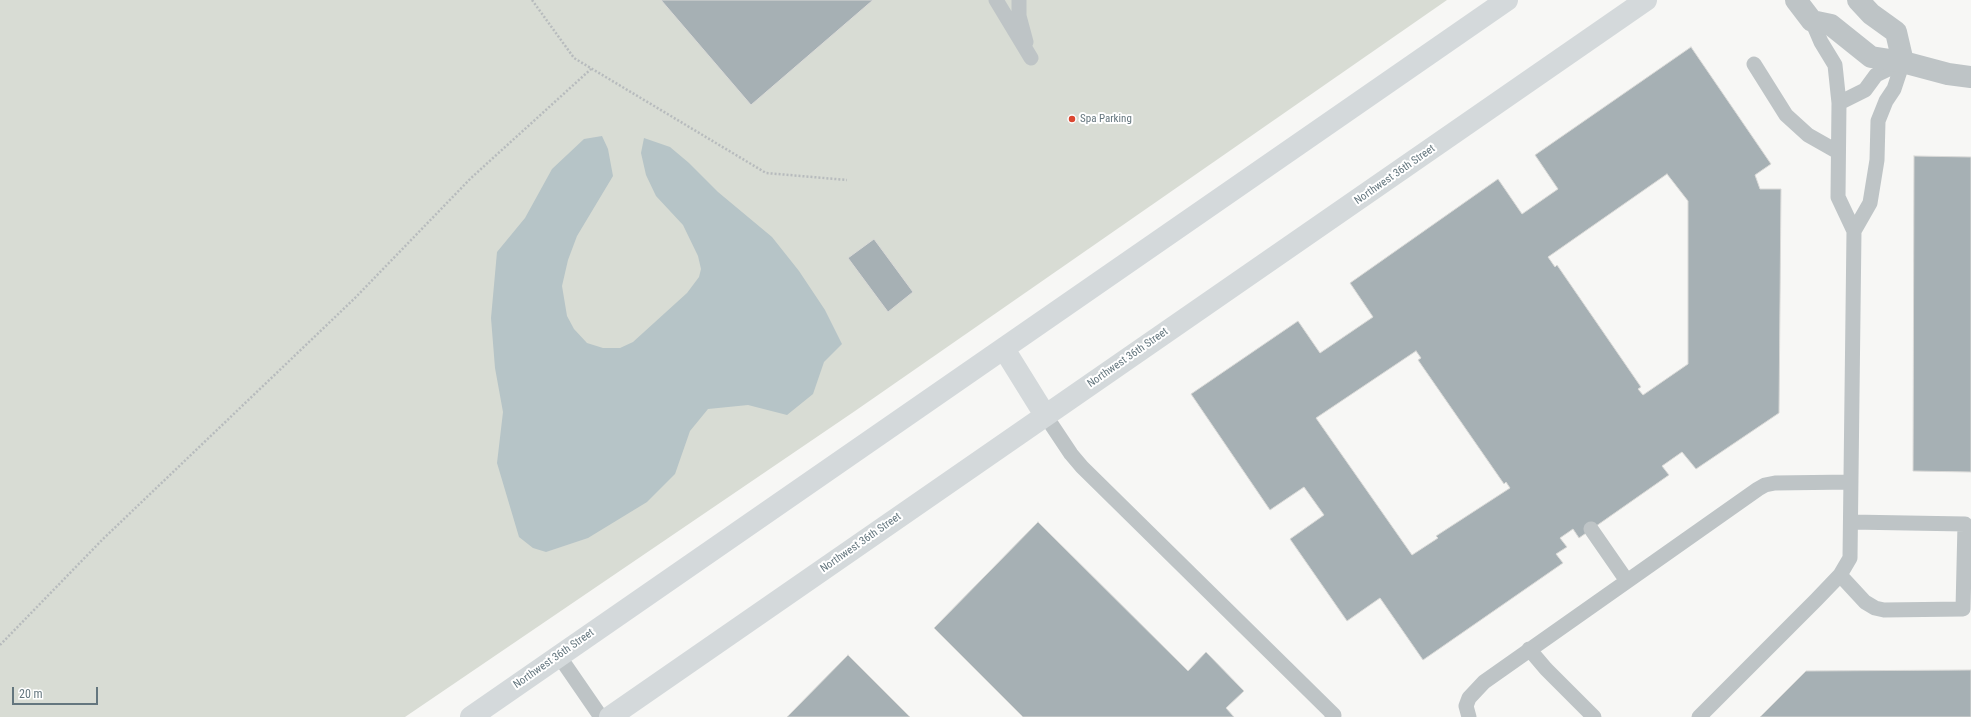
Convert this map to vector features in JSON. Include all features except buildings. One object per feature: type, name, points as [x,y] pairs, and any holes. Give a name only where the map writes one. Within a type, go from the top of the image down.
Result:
[{"type":"main road","name":"Northwest 36th Street","points":[[471,717],[1507,0]]},
{"type":"main road","name":"Northwest 36th Street","points":[[610,717],[1646,0]]},
{"type":"main road","points":[[1004,349],[1045,415]]},
{"type":"street","points":[[1796,0],[1812,21],[1831,26],[1870,57],[1903,62],[1937,71],[1971,77]]},
{"type":"street","points":[[1858,0],[1871,14],[1896,32],[1903,62]]},
{"type":"lane","points":[[996,0],[1031,58],[1019,16],[1019,0]]},
{"type":"lane","points":[[1699,717],[1840,575],[1850,558],[1854,231],[1838,196],[1839,102],[1835,65],[1821,42],[1812,21]]},
{"type":"lane","points":[[1839,102],[1865,90],[1876,75],[1903,62]]},
{"type":"lane","points":[[1854,231],[1870,203],[1877,160],[1878,121],[1886,101],[1894,89],[1903,62]]},
{"type":"lane","points":[[1754,64],[1786,115],[1808,135],[1838,152]]},
{"type":"lane","points":[[1045,415],[1068,449],[1082,466],[1334,715],[1332,717]]},
{"type":"lane","points":[[1469,717],[1466,706],[1476,690],[1529,649],[1765,485],[1782,482],[1852,482]]},
{"type":"lane","points":[[1840,575],[1865,602],[1875,608],[1884,610],[1963,609],[1965,524],[1850,522]]},
{"type":"lane","points":[[1591,529],[1627,581]]},
{"type":"lane","points":[[1529,649],[1546,669],[1594,717]]},
{"type":"lane","points":[[559,656],[601,717]]},
{"type":"path","points":[[532,0],[574,58],[766,173],[847,180]]},
{"type":"path","points":[[0,645],[102,539],[355,298],[471,178],[591,69]]},
{"type":"shaded area","points":[[0,0],[1447,0],[855,411],[405,717],[0,717]]},
{"type":"shaded area","points":[[602,136],[608,149],[613,176],[577,236],[568,260],[562,286],[567,316],[574,329],[587,343],[603,348],[620,348],[633,342],[687,293],[699,277],[701,269],[698,256],[683,225],[656,196],[646,175],[641,153],[644,138],[670,147],[689,163],[718,192],[772,237],[799,271],[825,310],[842,344],[824,362],[813,394],[787,415],[748,405],[708,409],[690,431],[675,474],[647,502],[588,538],[546,552],[533,548],[519,537],[497,463],[503,412],[495,368],[491,318],[497,252],[525,218],[552,169],[584,139]]},
{"type":"place","name":"Spa Parking","points":[[1072,119]]}]
